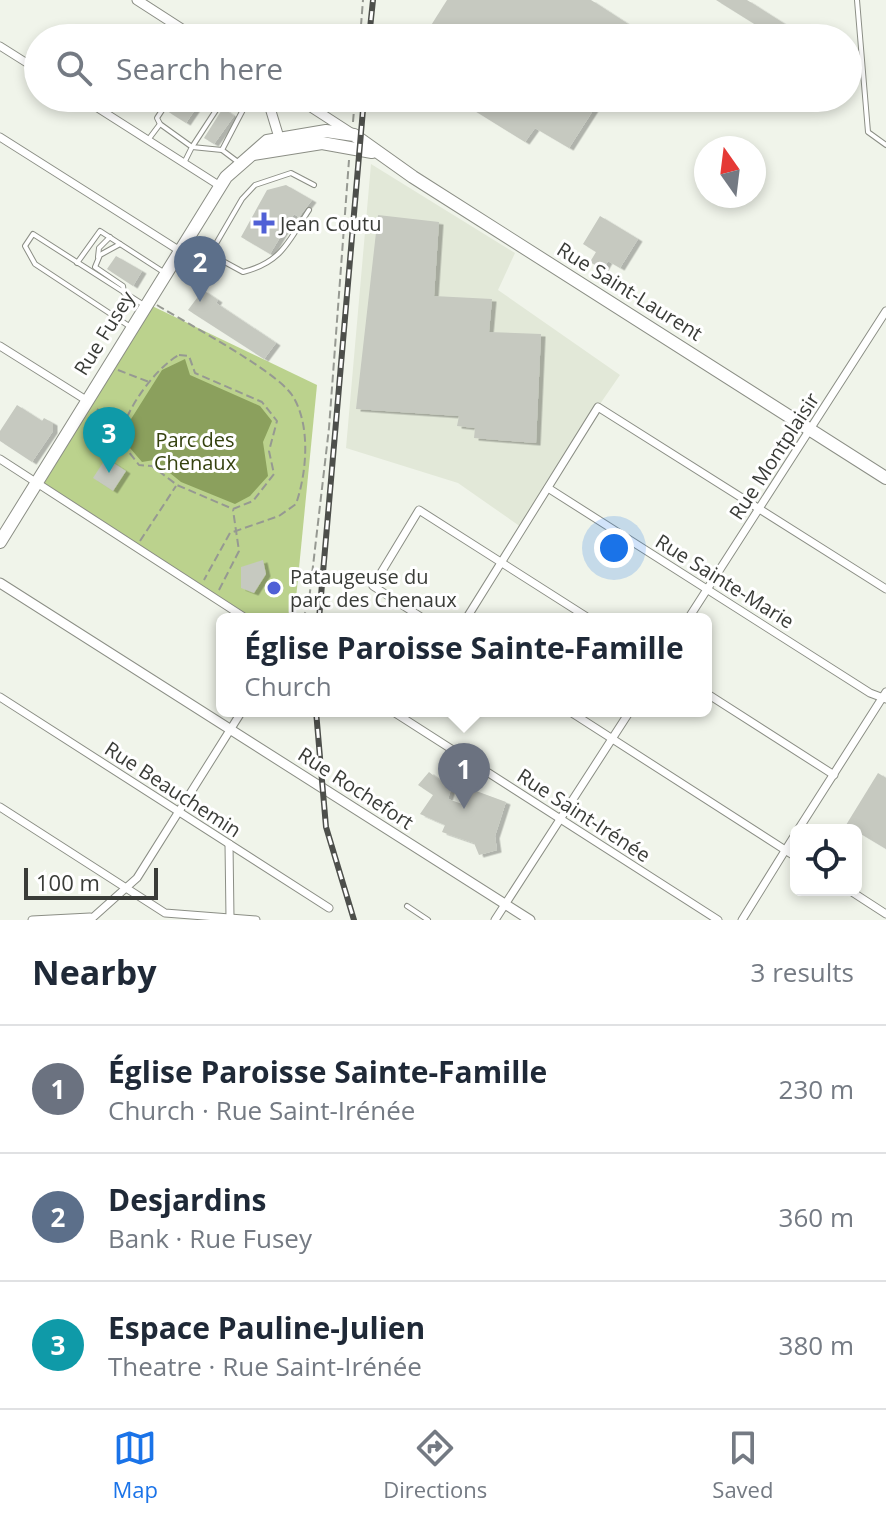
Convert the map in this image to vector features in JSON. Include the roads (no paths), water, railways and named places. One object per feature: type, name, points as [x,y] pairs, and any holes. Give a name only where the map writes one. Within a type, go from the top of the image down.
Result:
[{"type":"main road","name":"Rue Fusey","points":[[0,542],[220,186],[240,163],[280,143],[352,138]]},
{"type":"main road","name":"Rue Saint-Laurent","points":[[352,138],[886,478]]},
{"type":"street","points":[[137,0],[174,24]]},
{"type":"street","points":[[0,46],[24,61]]},
{"type":"street","points":[[104,112],[220,186]]},
{"type":"street","points":[[271,112],[280,143]]},
{"type":"street","points":[[316,112],[352,138]]},
{"type":"street","points":[[0,137],[183,246]]},
{"type":"street","name":"Rue Montplaisir","points":[[692,613],[886,311]]},
{"type":"street","points":[[0,346],[86,400]]},
{"type":"street","points":[[470,613],[598,407],[886,589]]},
{"type":"street","points":[[0,459],[238,613]]},
{"type":"street","name":"Rue Sainte-Marie","points":[[548,488],[870,693],[885,696]]},
{"type":"street","points":[[415,613],[373,586],[419,510],[580,613]]},
{"type":"street","name":"Rue Rochefort","points":[[0,583],[530,920]]},
{"type":"street","points":[[802,824],[885,696]]},
{"type":"street","name":"Rue Beauchemin","points":[[0,697],[329,908]]},
{"type":"street","points":[[712,697],[834,775]]},
{"type":"street","points":[[32,920],[90,919],[137,878],[238,717]]},
{"type":"street","name":"Rue Saint-Irénée","points":[[401,717],[718,920]]},
{"type":"street","points":[[578,717],[790,853]]},
{"type":"street","points":[[495,920],[626,717]]},
{"type":"street","points":[[0,807],[171,915],[256,920]]},
{"type":"street","points":[[742,920],[790,842]]},
{"type":"street","points":[[229,844],[230,918]]},
{"type":"street","points":[[858,896],[886,914]]},
{"type":"lane","points":[[857,0],[859,24]]},
{"type":"lane","points":[[862,60],[868,132],[886,145]]},
{"type":"lane","points":[[161,112],[157,118],[160,124],[192,147],[222,150],[240,163]]},
{"type":"lane","points":[[184,163],[217,112]]},
{"type":"lane","points":[[222,150],[231,125],[240,112]]},
{"type":"lane","points":[[148,140],[160,124]]},
{"type":"lane","points":[[220,138],[225,142]]},
{"type":"lane","points":[[210,254],[242,199],[255,185],[291,173],[314,185]]},
{"type":"lane","points":[[183,246],[210,254],[243,272],[262,267],[279,256],[309,210]]},
{"type":"lane","points":[[77,263],[100,231],[166,273]]},
{"type":"lane","points":[[131,327],[35,264],[25,246],[33,234],[124,293],[146,303]]},
{"type":"lane","points":[[110,237],[99,248],[95,267],[123,286],[124,293]]},
{"type":"lane","points":[[98,257],[120,244]]},
{"type":"lane","points":[[407,906],[428,920]]},
{"type":"railway","points":[[370,24],[373,0]]},
{"type":"railway","points":[[320,613],[363,112]]},
{"type":"railway","points":[[317,717],[326,827],[354,920]]},
{"type":"place","name":"Jean Coutu","points":[[264,223]]},
{"type":"place","name":"Desjardins","points":[[200,302]]},
{"type":"place","name":"Espace Pauline-Julien","points":[[109,473]]},
{"type":"place","name":"Pataugeuse du parc des Chenaux","points":[[274,588]]},
{"type":"place","name":"Église Paroisse Sainte-Famille","points":[[464,809]]},
{"type":"park label","name":"Parc des Chenaux","points":[[195,450]]}]
